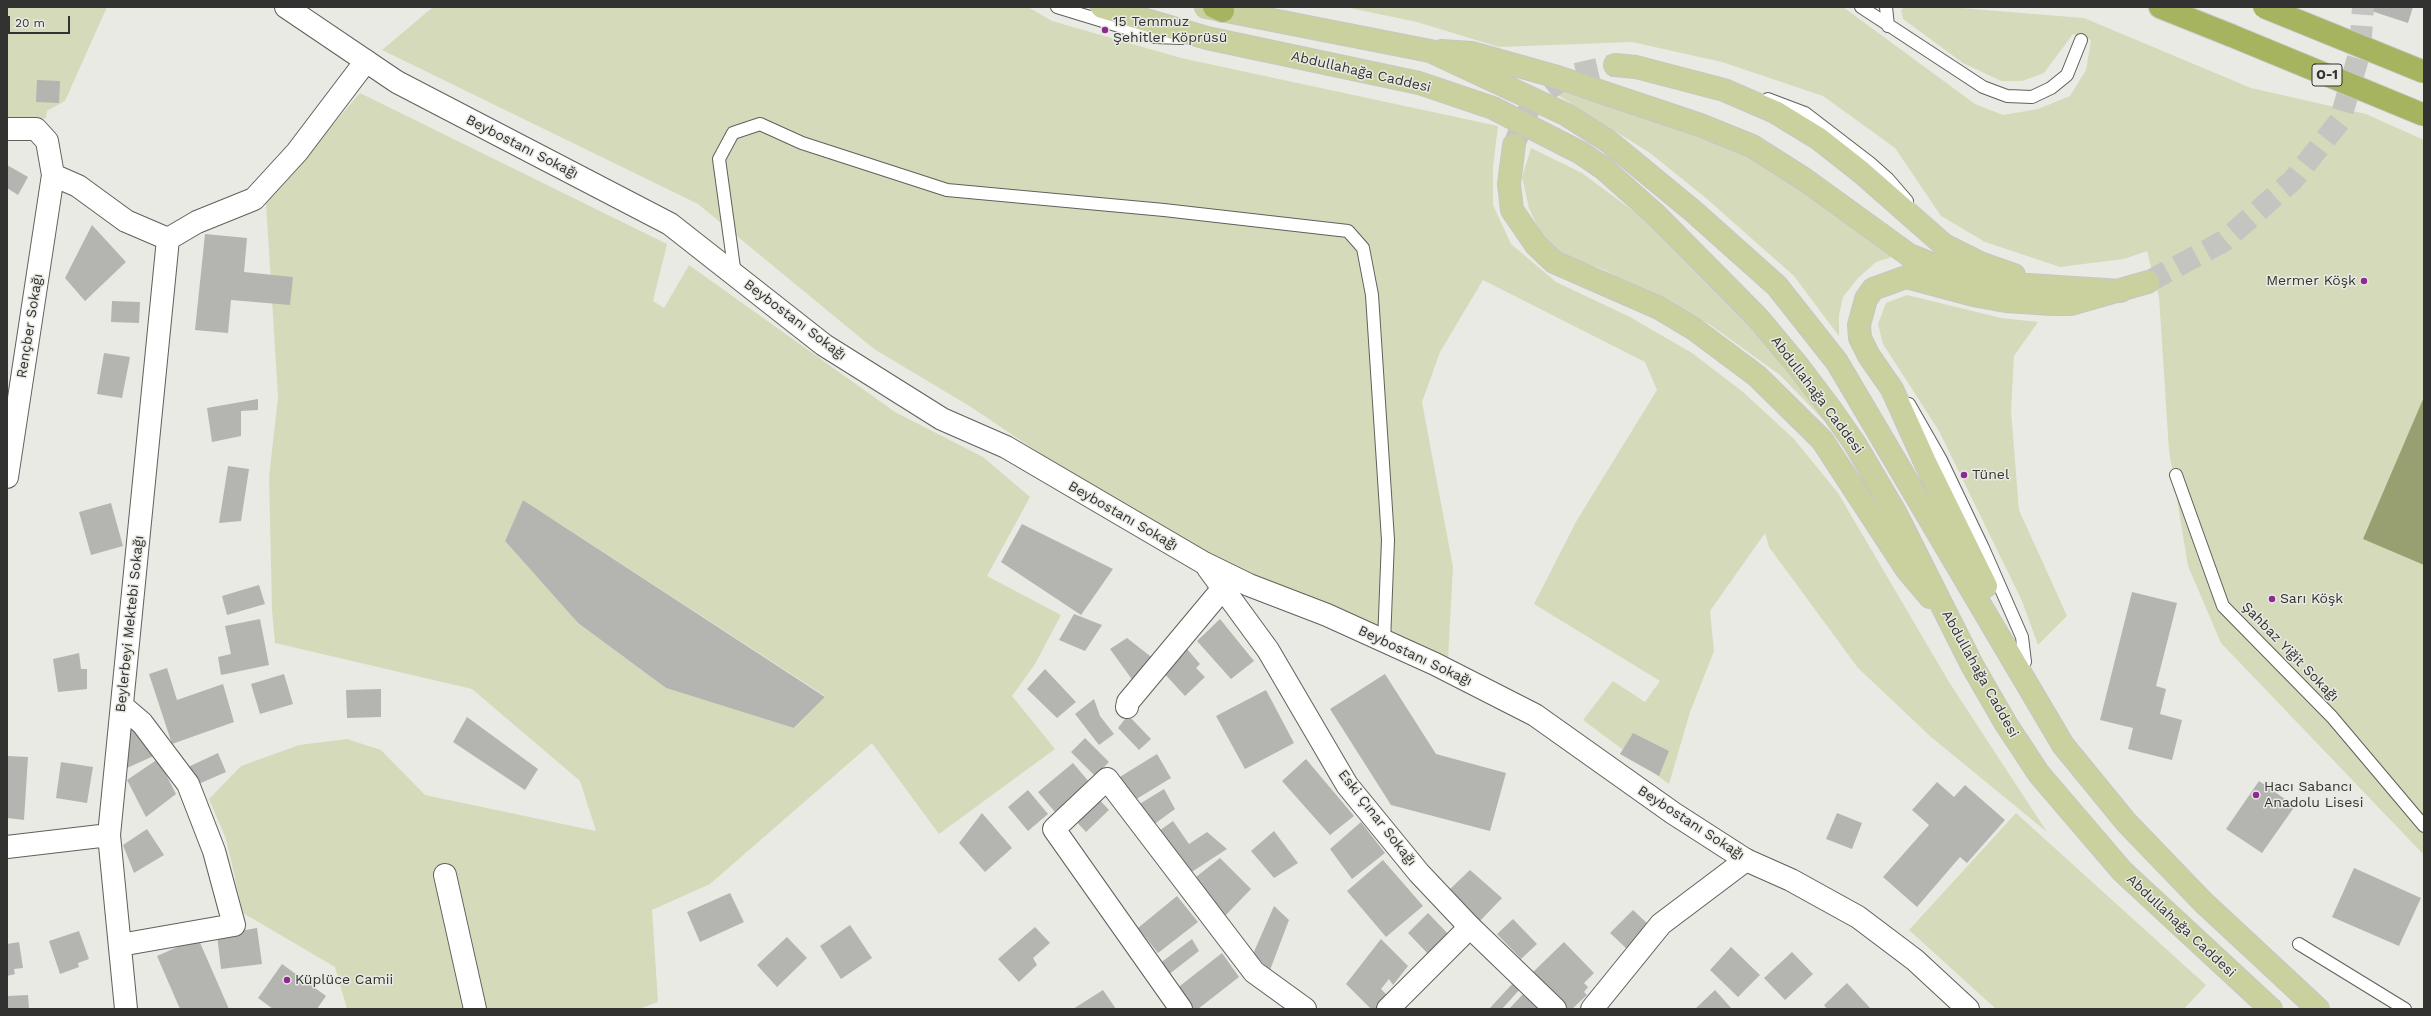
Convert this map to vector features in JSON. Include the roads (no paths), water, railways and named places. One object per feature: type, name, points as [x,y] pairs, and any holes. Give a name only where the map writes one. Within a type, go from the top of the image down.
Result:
[{"type":"highway","name":"O-1","points":[[2160,7],[2424,115]]},
{"type":"highway","points":[[2264,7],[2424,72]]},
{"type":"main road","name":"Abdullahağa Caddesi","points":[[1102,7],[1207,38],[1419,83],[1493,108],[1581,153],[1604,168],[1656,215],[1719,277],[1798,366],[1855,444],[1896,512],[1952,624],[2006,724],[2044,780],[2122,871],[2271,1009]]},
{"type":"main road","name":"Abdullahağa Caddesi","points":[[1214,8],[1430,51],[1567,115],[1608,141],[1693,211],[1777,286],[1837,362],[2022,665]]},
{"type":"main road","points":[[1430,51],[1472,53],[1520,66],[1700,125],[1752,146],[1804,179],[1909,255],[1956,274],[1997,283],[2121,291]]},
{"type":"main road","points":[[1614,65],[1636,67],[1724,90],[1775,112],[1819,140],[1861,172],[1944,245],[1980,263],[2047,287]]},
{"type":"main road","points":[[1514,145],[1509,184],[1512,210],[1536,245],[1554,262],[1659,308],[1694,329],[1757,376],[1822,440],[1907,570],[1952,624]]},
{"type":"main road","points":[[2148,282],[2121,291],[2071,304],[2052,304],[2006,301],[1973,295],[1906,277],[1888,282],[1873,289],[1866,298],[1859,325],[1860,338],[1869,356],[1892,389],[2031,687],[2063,745],[2126,822],[2203,902],[2318,1009]]},
{"type":"street","name":"Beybostanı Sokağı","points":[[286,7],[396,82],[670,224],[824,345],[942,419],[1006,447],[1204,563],[1249,585],[1327,615],[1435,664],[1535,715],[1673,813],[1746,860],[1791,880],[1858,917],[1915,960],[1968,1009]]},
{"type":"street","points":[[7,129],[36,130],[46,141],[53,175],[78,186],[126,221],[168,239],[196,222],[254,198],[298,152],[366,61]]},
{"type":"street","name":"Rençber Sokağı","points":[[7,477],[53,175]]},
{"type":"street","name":"Beylerbeyi Mektebi Sokağı","points":[[126,1009],[109,835],[168,239]]},
{"type":"street","name":"Eski Çınar Sokağı","points":[[1204,563],[1224,587],[1268,650],[1347,785],[1419,873],[1470,926],[1555,1009]]},
{"type":"street","points":[[1126,707],[1128,702],[1224,587]]},
{"type":"street","points":[[120,945],[234,926],[214,852],[188,784],[142,723],[122,706]]},
{"type":"street","points":[[1181,1009],[1054,829],[1107,779],[1254,972],[1305,1009]]},
{"type":"street","points":[[7,847],[109,835]]},
{"type":"street","points":[[1592,1009],[1661,924],[1746,860]]},
{"type":"street","points":[[445,875],[475,1009]]},
{"type":"street","points":[[1388,1009],[1470,926]]},
{"type":"lane","points":[[1057,7],[1155,37],[1207,38]]},
{"type":"lane","points":[[1861,7],[1982,87],[2007,96],[2032,98],[2051,88],[2067,75],[2081,40]]},
{"type":"lane","points":[[1886,7],[1888,26]]},
{"type":"lane","points":[[735,275],[719,158],[733,133],[760,124],[802,143],[947,190],[1164,210],[1348,231],[1363,248],[1372,295],[1388,540],[1384,642]]},
{"type":"lane","name":"Şahbaz Yiğit Sokağı","points":[[2176,475],[2223,606],[2332,717],[2424,826]]},
{"type":"lane","points":[[2299,944],[2405,1009]]},
{"type":"tunnel","points":[[2148,282],[2224,241],[2293,180],[2340,121],[2360,51],[2363,7]]},
{"type":"tunnel","points":[[1514,145],[1527,113],[1534,101],[1553,86],[1572,75],[1615,65]]},
{"type":"place","name":"15 Temmuz Şehitler Köprüsü","points":[[1105,30]]},
{"type":"place","name":"Mermer Köşk","points":[[2364,281]]},
{"type":"place","name":"Tünel","points":[[1964,475]]},
{"type":"place","name":"Sarı Köşk","points":[[2272,599]]},
{"type":"place","name":"Hacı Sabancı Anadolu Lisesi","points":[[2256,795]]},
{"type":"place","name":"Küplüce Camii","points":[[287,980]]}]
